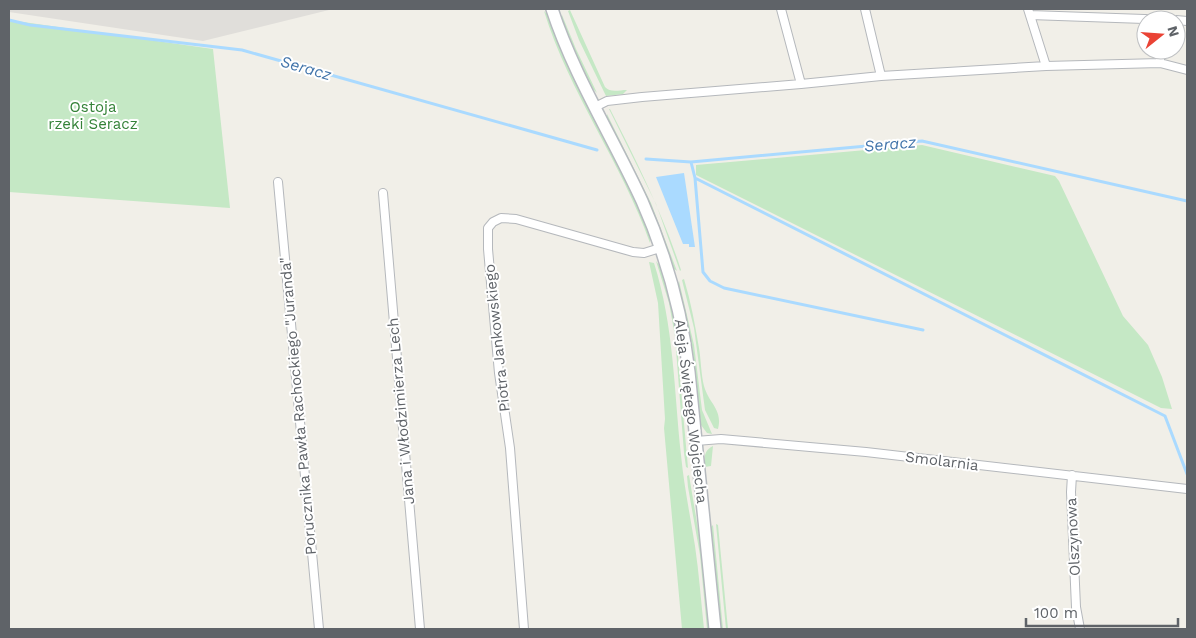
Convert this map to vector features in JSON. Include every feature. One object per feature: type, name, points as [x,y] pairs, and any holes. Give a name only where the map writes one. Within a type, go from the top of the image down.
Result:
[{"type":"street","name":"Aleja Świętego Wojciecha","points":[[552,9],[571,60],[642,201],[670,277],[685,340],[715,629]]},
{"type":"street","points":[[780,9],[801,84]]},
{"type":"street","points":[[866,9],[881,76]]},
{"type":"street","points":[[1046,66],[1029,12],[1136,19]]},
{"type":"street","points":[[595,107],[607,102],[642,98],[881,76],[1046,66],[1160,63],[1187,70]]},
{"type":"street","name":"Porucznika Pawła Rachockiego \"Juranda\"","points":[[278,182],[319,629]]},
{"type":"street","name":"Jana i Włodzimierza Lech","points":[[383,193],[420,629]]},
{"type":"street","name":"Piotra Jankowskiego","points":[[524,629],[510,448],[499,374],[488,250],[488,228],[493,222],[501,218],[516,219],[633,252],[644,253],[660,248]]},
{"type":"street","name":"Smolarnia","points":[[696,441],[721,440],[866,452],[1187,489]]},
{"type":"street","name":"Olszynowa","points":[[1072,475],[1076,607],[1080,629]]},
{"type":"shaded area","points":[[9,9],[333,9],[203,41],[9,12]]},
{"type":"green space","points":[[570,10],[605,87],[612,91],[627,90],[623,94],[606,96],[579,40],[568,11]]},
{"type":"green space","points":[[544,11],[548,15],[575,81],[642,214],[650,237],[650,243],[625,185],[567,71]]},
{"type":"green space","points":[[562,15],[597,93],[593,89],[569,42]]},
{"type":"green space","name":"Ostoja rzeki Seracz","points":[[9,20],[213,49],[230,208],[9,192]]},
{"type":"green space","points":[[609,109],[630,149],[654,200]]},
{"type":"green space","points":[[607,114],[651,203],[677,271],[673,268],[648,200],[607,118]]},
{"type":"green space","points":[[922,145],[1055,176],[1123,316],[1148,345],[1162,377],[1172,409],[1161,408],[696,175],[696,165]]},
{"type":"green space","points":[[657,207],[674,249],[680,271]]},
{"type":"green space","points":[[656,261],[662,269],[675,323],[688,468],[686,467],[684,453],[675,336],[669,303]]},
{"type":"green space","points":[[649,262],[654,263],[666,310],[682,467],[696,556],[704,629],[682,629],[664,428],[658,303]]},
{"type":"green space","points":[[684,279],[699,348],[704,386],[719,416],[718,429],[714,428],[705,410],[694,328],[682,280]]},
{"type":"green space","points":[[679,281],[694,345],[702,410],[712,434],[707,433],[701,425],[692,345],[678,285]]},
{"type":"green space","points":[[713,446],[711,466],[705,467],[705,455]]},
{"type":"green space","points":[[689,475],[702,553],[709,629],[707,629],[700,555],[688,487],[687,476]]},
{"type":"green space","points":[[716,524],[718,525],[728,629],[726,629]]},
{"type":"green space","points":[[713,525],[723,629],[721,629],[711,527]]},
{"type":"water","points":[[684,173],[695,247],[683,244],[656,177]]},
{"type":"waterway","name":"Seracz","points":[[9,20],[30,25],[242,50],[597,150]]},
{"type":"waterway","name":"Seracz","points":[[646,159],[691,162],[922,141],[1187,201]]},
{"type":"waterway","points":[[691,162],[695,178],[1165,416],[1187,474]]},
{"type":"waterway","points":[[695,178],[703,272],[710,281],[724,288],[923,330]]}]
